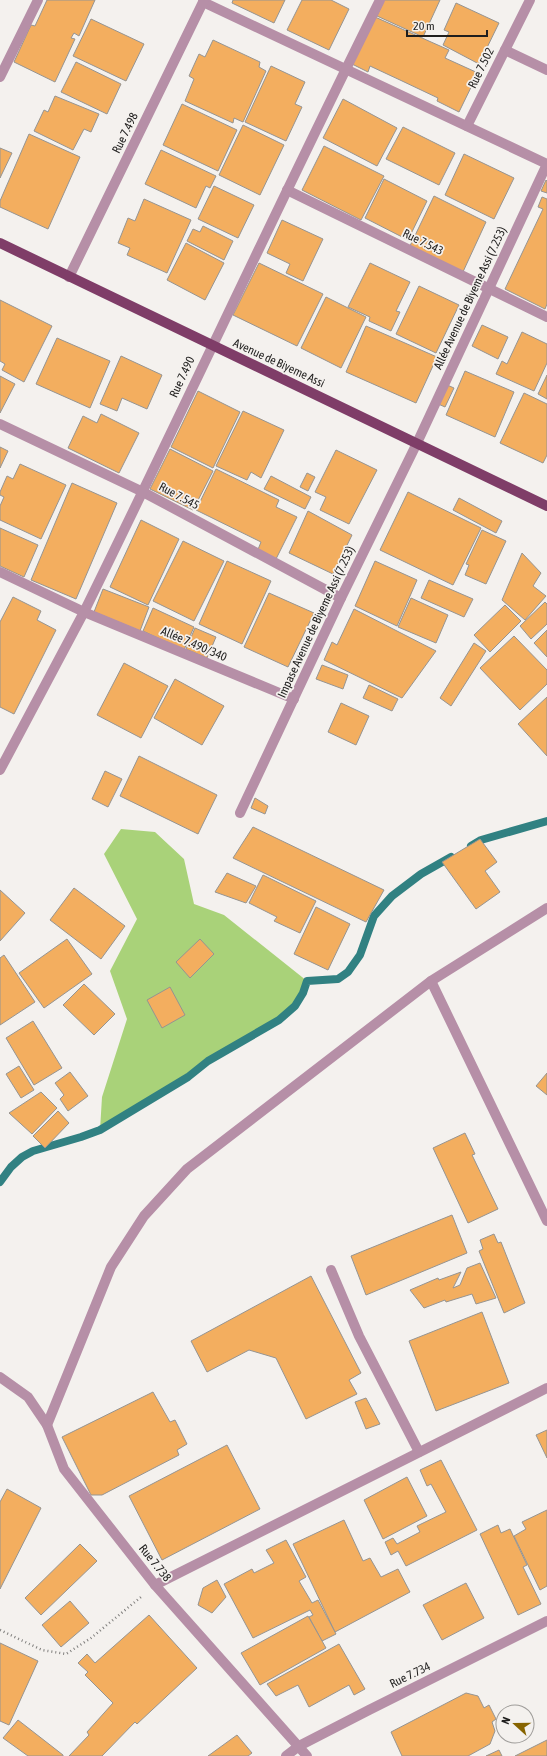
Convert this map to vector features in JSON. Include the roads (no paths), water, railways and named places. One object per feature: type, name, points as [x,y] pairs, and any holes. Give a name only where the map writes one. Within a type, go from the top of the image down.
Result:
[{"type":"main road","name":"Avenue de Biyeme Assi","points":[[0,244],[547,506]]},
{"type":"street","points":[[1,72],[38,0]]},
{"type":"street","name":"Rue 7.490","points":[[0,770],[84,612],[143,492],[211,346],[380,0]]},
{"type":"street","name":"Rue 7.502","points":[[467,126],[530,0]]},
{"type":"street","points":[[203,1],[547,164]]},
{"type":"street","name":"Rue 7.498","points":[[69,277],[203,1]]},
{"type":"street","points":[[505,50],[547,70]]},
{"type":"street","name":"Allée Avenue de Biyeme Assi (7.253)","points":[[417,443],[547,164]]},
{"type":"street","name":"Rue 7.543","points":[[287,190],[547,317]]},
{"type":"street","name":"Rue 7.545","points":[[0,424],[143,492],[341,598]]},
{"type":"street","name":"Impase Avenue de Biyeme Assi (7.253)","points":[[240,813],[341,598],[417,443]]},
{"type":"street","points":[[0,572],[84,612]]},
{"type":"street","name":"Allée 7.490/340","points":[[84,612],[294,699]]},
{"type":"street","points":[[47,1425],[111,1266],[144,1216],[187,1169],[431,981],[547,908]]},
{"type":"street","points":[[431,981],[547,1221]]},
{"type":"street","points":[[331,1270],[359,1336],[419,1452]]},
{"type":"street","name":"Rue 7.738","points":[[0,1377],[28,1397],[47,1425],[64,1469],[155,1585],[307,1756]]},
{"type":"street","points":[[155,1585],[547,1388]]},
{"type":"street","name":"Rue 7.734","points":[[286,1756],[299,1746],[547,1621]]},
{"type":"waterway","points":[[471,846],[481,840],[547,821]]},
{"type":"waterway","points":[[0,1182],[11,1167],[22,1157],[33,1151],[100,1130],[188,1077],[208,1061],[279,1020],[295,1006],[303,993],[307,981],[338,979],[348,972],[360,955],[374,916],[392,896],[421,874],[451,857]]}]
